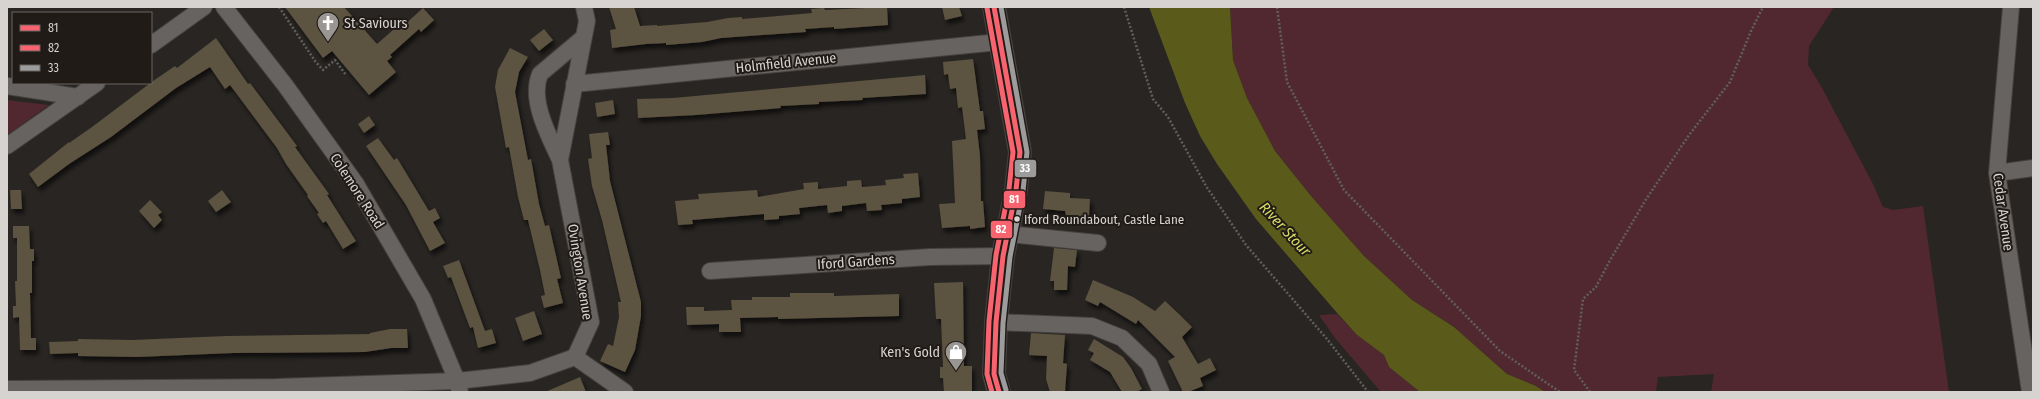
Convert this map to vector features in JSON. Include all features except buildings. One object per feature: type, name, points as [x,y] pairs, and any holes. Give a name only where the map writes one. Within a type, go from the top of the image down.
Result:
[{"type":"main road","points":[[994,7],[1020,152],[1016,190],[1003,256],[996,322],[994,374],[998,392]]},
{"type":"street","points":[[152,44],[204,7]]},
{"type":"street","name":"Colemore Road","points":[[224,7],[285,85],[356,184],[423,299],[459,386]]},
{"type":"street","name":"Ovington Avenue","points":[[560,160],[587,21],[584,7]]},
{"type":"street","name":"Cedar Avenue","points":[[2011,7],[1996,173],[2030,392]]},
{"type":"street","name":"Ovington Avenue","points":[[575,357],[591,322],[560,160],[545,128],[536,94],[536,83],[540,74],[584,37]]},
{"type":"street","name":"Holmfield Avenue","points":[[574,84],[1000,42]]},
{"type":"street","points":[[7,146],[96,84]]},
{"type":"street","points":[[7,86],[78,97]]},
{"type":"street","points":[[1996,173],[2033,168]]},
{"type":"street","points":[[1008,234],[1098,243]]},
{"type":"street","name":"Iford Gardens","points":[[710,271],[930,257],[1003,256]]},
{"type":"street","points":[[996,322],[1092,326],[1122,338],[1149,364],[1161,392]]},
{"type":"street","points":[[7,389],[459,386],[530,373],[575,357],[625,392]]},
{"type":"path","points":[[279,7],[315,61],[323,70],[335,60],[346,75]]},
{"type":"path","points":[[1124,7],[1152,99],[1168,117],[1206,186],[1246,245],[1327,339],[1368,392]]},
{"type":"path","points":[[1277,7],[1287,82],[1344,190],[1500,351],[1560,392]]},
{"type":"path","points":[[1590,392],[1574,370],[1583,299],[1596,287],[1608,262],[1645,201],[1689,135],[1730,82],[1751,31],[1763,7]]},
{"type":"shaded area","points":[[1230,7],[1834,7],[1809,46],[1808,65],[1821,86],[1873,184],[1883,207],[1893,210],[1923,206],[1949,392],[1711,392],[1714,374],[1658,377],[1656,392],[1545,392],[1536,386],[1507,374],[1454,327],[1412,300],[1364,256],[1311,196],[1275,151],[1247,98],[1233,60]]},
{"type":"shaded area","points":[[7,100],[49,105],[7,135]]},
{"type":"shaded area","points":[[1337,314],[1357,335],[1384,355],[1389,367],[1420,392],[1381,392],[1335,338],[1319,315]]},
{"type":"water","name":"River Stour","points":[[1149,7],[1230,7],[1233,60],[1247,98],[1275,151],[1311,196],[1364,256],[1412,300],[1454,327],[1507,374],[1536,386],[1545,392],[1420,392],[1389,367],[1384,355],[1357,335],[1256,219],[1217,164],[1200,136],[1185,103]]},
{"type":"transit line","name":"81","points":[[994,7],[1020,152],[1016,190],[1003,256],[996,322],[994,374],[999,392]]},
{"type":"transit line","name":"33","points":[[1001,7],[1027,152],[1023,191],[1010,257],[1003,323],[1001,373],[1006,390]]},
{"type":"transit line","name":"82","points":[[987,8],[1013,152],[1009,189],[996,255],[989,321],[987,374],[992,392]]},
{"type":"place","name":"St Saviours","points":[[328,42]]},
{"type":"place","name":"Iford Roundabout, Castle Lane","points":[[1017,219]]},
{"type":"place","name":"Ken's Gold","points":[[956,372]]}]
